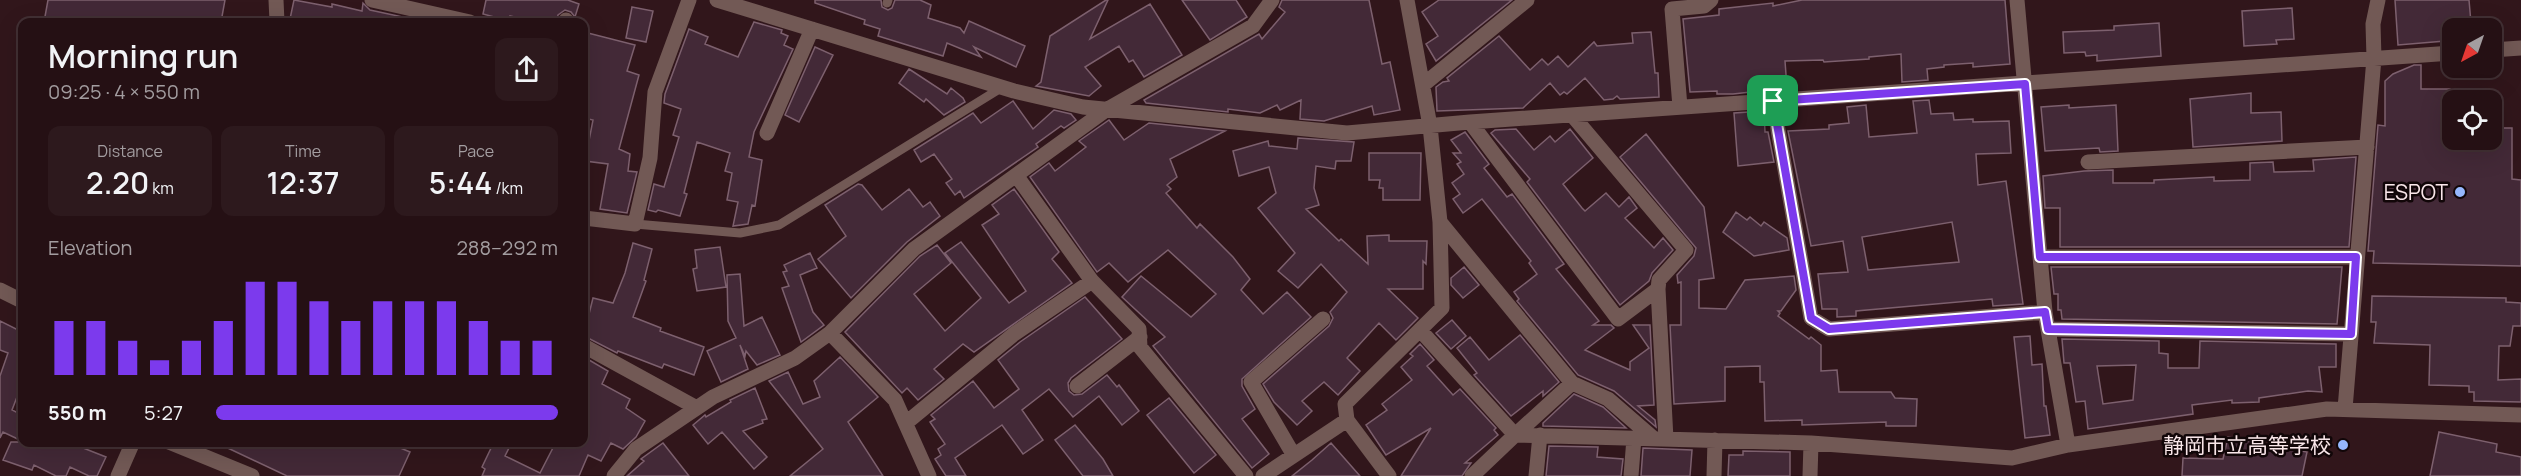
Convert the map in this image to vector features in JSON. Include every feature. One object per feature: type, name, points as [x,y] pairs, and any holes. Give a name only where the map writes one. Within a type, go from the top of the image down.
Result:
[{"type":"street","points":[[276,0],[277,18]]},
{"type":"street","points":[[372,0],[452,18]]},
{"type":"street","points":[[588,218],[635,224],[650,158],[655,92],[690,0]]},
{"type":"street","points":[[717,0],[1001,88],[1083,107],[1347,133],[1470,122],[2442,54]]},
{"type":"street","points":[[614,476],[636,449],[713,397],[795,358],[830,333],[914,249],[1106,110],[1253,26],[1272,0]]},
{"type":"street","points":[[1389,476],[1347,420],[1345,404],[1442,308],[1440,222],[1430,126],[1407,0]]},
{"type":"street","points":[[1423,85],[1527,0]]},
{"type":"street","points":[[1680,107],[1672,9],[1704,6],[1711,0]]},
{"type":"street","points":[[2017,0],[2045,312],[2068,445]]},
{"type":"street","points":[[2345,409],[2374,58],[2373,24],[2378,0]]},
{"type":"street","points":[[767,133],[812,29]]},
{"type":"street","points":[[2502,49],[2521,48]]},
{"type":"street","points":[[1773,101],[1811,318],[1829,329],[2045,312]]},
{"type":"street","points":[[1572,115],[1686,250],[1659,280],[1660,438]]},
{"type":"street","points":[[1470,122],[1618,319],[1658,289]]},
{"type":"street","points":[[2088,162],[2367,147]]},
{"type":"street","points":[[1016,175],[1092,281],[1139,329],[1140,347],[1246,476]]},
{"type":"street","points":[[1440,222],[1572,383],[1608,399],[1660,438]]},
{"type":"street","points":[[2040,257],[2356,257]]},
{"type":"street","points":[[906,423],[1014,334],[1092,281]]},
{"type":"street","points":[[0,290],[18,299]]},
{"type":"street","points":[[1293,454],[1251,382],[1323,319]]},
{"type":"street","points":[[2048,329],[2351,334]]},
{"type":"street","points":[[1420,330],[1515,435],[1811,443],[2012,458],[2068,445],[2315,410],[2521,415]]},
{"type":"street","points":[[830,333],[895,400],[929,476]]},
{"type":"street","points":[[1077,386],[1140,337]]},
{"type":"street","points":[[588,348],[697,408]]},
{"type":"street","points":[[1472,476],[1572,383]]},
{"type":"street","points":[[1263,476],[1347,420]]},
{"type":"street","points":[[1536,476],[1540,435]]},
{"type":"street","points":[[1631,476],[1634,438]]},
{"type":"street","points":[[1714,476],[1715,440]]},
{"type":"street","points":[[1810,476],[1811,443]]},
{"type":"street","points":[[118,476],[131,447]]},
{"type":"street","points":[[181,447],[252,476]]},
{"type":"lane","points":[[635,224],[740,234],[780,225],[1001,88]]},
{"type":"building","points":[[48,0],[225,0],[222,18],[45,18]]},
{"type":"building","points":[[294,0],[332,7],[332,4],[362,11],[363,3],[370,10],[408,18],[290,18]]},
{"type":"building","points":[[486,0],[568,0],[579,4],[575,17],[571,12],[565,10],[557,18],[510,16],[510,18],[498,18],[483,14]]},
{"type":"building","points":[[815,0],[881,0],[882,7],[888,10],[892,8],[895,0],[920,0],[931,5],[928,18],[960,28],[964,33],[969,21],[1025,46],[1016,67],[974,47],[981,57],[947,43],[943,56],[878,36],[880,29],[864,24],[865,20],[815,3]]},
{"type":"building","points":[[1108,0],[1090,39],[1150,4],[1182,55],[1144,77],[1133,60],[1129,62],[1119,46],[1085,67],[1101,86],[1089,96],[1036,86],[1041,82],[1050,36]]},
{"type":"building","points":[[1182,0],[1236,0],[1247,17],[1210,40]]},
{"type":"building","points":[[1282,0],[1369,0],[1382,64],[1390,62],[1400,110],[1374,115],[1372,106],[1324,121],[1300,119],[1301,100],[1280,110],[1277,105],[1260,113],[1228,109],[1228,112],[1146,103],[1144,100],[1259,34],[1262,39],[1285,12],[1279,7]]},
{"type":"building","points":[[1439,0],[1512,0],[1436,61],[1426,44],[1438,36],[1422,12]]},
{"type":"building","points":[[1802,0],[2005,0],[2010,64],[1973,67],[1973,63],[1944,65],[1944,67],[1927,69],[1928,80],[1902,82],[1901,54],[1824,62],[1823,60],[1785,61],[1787,88],[1733,94],[1717,94],[1717,91],[1690,92],[1683,19],[1719,15],[1719,9],[1773,3],[1773,6]]},
{"type":"building","points":[[2395,0],[2469,0],[2471,18],[2442,18],[2442,41],[2398,45]]},
{"type":"building","points":[[632,7],[653,11],[646,42],[626,38]]},
{"type":"building","points":[[2292,8],[2294,39],[2276,40],[2277,44],[2244,46],[2242,11]]},
{"type":"building","points":[[754,22],[782,30],[781,33],[788,36],[784,45],[793,49],[754,132],[749,157],[762,160],[755,206],[752,205],[748,224],[733,226],[738,202],[727,200],[732,173],[725,171],[730,153],[697,142],[684,193],[687,194],[680,216],[658,210],[656,212],[648,210],[654,184],[664,187],[679,137],[673,135],[681,109],[664,103],[665,94],[689,29],[708,37],[705,44],[738,57]]},
{"type":"building","points":[[2159,23],[2161,56],[2097,61],[2097,55],[2086,56],[2085,52],[2064,53],[2063,32],[2114,30],[2114,26]]},
{"type":"building","points":[[1651,32],[1655,73],[1658,73],[1659,97],[1620,99],[1617,96],[1604,100],[1585,78],[1567,94],[1564,92],[1560,95],[1550,83],[1523,108],[1437,111],[1436,87],[1449,81],[1447,78],[1499,36],[1530,70],[1542,59],[1548,65],[1558,56],[1568,67],[1594,42],[1597,46],[1633,43],[1632,33]]},
{"type":"building","points":[[588,33],[635,45],[627,71],[639,75],[619,149],[630,154],[628,171],[637,172],[627,213],[600,209],[608,164],[588,161],[588,146],[593,120],[588,119]]},
{"type":"building","points":[[815,47],[833,55],[799,122],[785,115]]},
{"type":"building","points":[[2414,65],[2421,65],[2421,89],[2450,89],[2442,90],[2442,150],[2502,150],[2502,128],[2512,128],[2512,179],[2521,180],[2521,266],[2373,263],[2374,251],[2368,251],[2378,125],[2385,126],[2385,81],[2393,74]]},
{"type":"building","points":[[909,69],[947,94],[951,88],[965,102],[944,115],[926,99],[924,102],[899,83]]},
{"type":"building","points":[[2251,93],[2251,113],[2281,112],[2282,141],[2193,147],[2190,99]]},
{"type":"building","points":[[1929,100],[1931,114],[1953,113],[1954,120],[2009,121],[2011,153],[1976,154],[1978,185],[2006,181],[2023,304],[1993,306],[1992,299],[1856,311],[1856,316],[1837,317],[1837,309],[1822,309],[1818,274],[1848,272],[1843,241],[1811,246],[1788,131],[1829,129],[1829,125],[1849,123],[1847,107],[1866,105],[1869,137],[1917,133],[1913,101]],"holes":[[[1952,222],[1959,262],[1868,270],[1862,237]]]},
{"type":"building","points":[[1013,101],[1033,129],[1054,110],[1071,114],[1076,120],[1064,128],[1061,126],[1036,144],[1038,147],[964,198],[960,191],[955,195],[946,183],[952,179],[934,154],[921,162],[914,150],[973,113],[981,123]]},
{"type":"building","points":[[2069,105],[2069,108],[2116,105],[2118,151],[2100,152],[2099,148],[2045,151],[2041,107]]},
{"type":"building","points":[[1764,111],[1765,132],[1768,132],[1774,162],[1738,166],[1734,113]]},
{"type":"building","points":[[1109,120],[1124,140],[1149,123],[1225,131],[1170,159],[1177,177],[1167,185],[1171,189],[1166,193],[1197,228],[1200,224],[1233,257],[1250,279],[1241,290],[1263,314],[1287,292],[1311,317],[1242,379],[1242,386],[1255,409],[1242,419],[1269,454],[1252,468],[1153,346],[1165,337],[1122,297],[1141,276],[1191,317],[1216,294],[1168,250],[1128,282],[1109,263],[1097,272],[1030,177],[1049,163],[1055,171],[1086,147],[1079,141]]},
{"type":"building","points":[[1516,129],[1534,150],[1550,136],[1555,142],[1570,129],[1593,158],[1563,184],[1582,208],[1585,211],[1606,193],[1619,207],[1629,197],[1637,208],[1625,218],[1654,248],[1663,238],[1673,250],[1652,273],[1649,281],[1620,305],[1527,182],[1530,179],[1491,133],[1495,130]]},
{"type":"building","points":[[1465,132],[1489,164],[1484,168],[1507,197],[1512,194],[1564,264],[1556,269],[1599,321],[1593,325],[1611,325],[1614,328],[1585,350],[1630,370],[1630,362],[1649,348],[1633,325],[1650,325],[1654,405],[1638,406],[1655,420],[1656,427],[1614,391],[1578,375],[1517,301],[1519,299],[1514,292],[1537,274],[1529,263],[1531,261],[1482,199],[1463,213],[1453,199],[1460,194],[1452,183],[1464,174],[1457,164],[1461,162],[1453,153],[1461,153],[1451,140]]},
{"type":"building","points":[[1646,134],[1704,207],[1714,278],[1699,280],[1699,308],[1726,309],[1745,280],[1794,276],[1796,290],[1781,311],[1778,311],[1780,313],[1778,316],[1821,345],[1821,371],[1837,370],[1839,392],[1891,392],[1895,398],[1917,399],[1916,426],[1886,426],[1886,422],[1802,425],[1802,420],[1765,421],[1764,382],[1760,382],[1760,366],[1725,367],[1725,401],[1674,404],[1670,325],[1681,325],[1681,282],[1678,283],[1677,275],[1694,256],[1696,248],[1620,157]]},
{"type":"building","points":[[1298,138],[1354,142],[1351,161],[1336,161],[1335,169],[1316,166],[1314,188],[1319,205],[1306,209],[1339,241],[1341,239],[1368,264],[1367,236],[1389,235],[1389,241],[1427,241],[1426,264],[1423,261],[1423,289],[1388,289],[1418,318],[1396,340],[1379,323],[1347,358],[1360,371],[1338,395],[1324,382],[1302,401],[1312,411],[1297,425],[1274,402],[1263,384],[1329,326],[1333,318],[1330,312],[1347,292],[1321,264],[1298,288],[1278,271],[1295,253],[1258,208],[1276,193],[1269,167],[1239,176],[1233,151],[1268,141],[1269,146],[1297,149]]},
{"type":"building","points":[[1369,153],[1421,153],[1420,200],[1383,200],[1383,188],[1379,188],[1380,180],[1369,180]]},
{"type":"building","points":[[2356,157],[2349,247],[2060,247],[2060,208],[2045,208],[2043,176],[2113,170],[2113,183],[2154,183],[2154,180],[2214,177],[2214,181],[2250,180],[2250,163],[2273,162],[2274,172],[2314,171],[2313,160]]},
{"type":"building","points":[[858,184],[862,185],[882,210],[909,189],[923,207],[930,202],[940,216],[907,242],[851,298],[818,259],[846,236],[825,205]]},
{"type":"building","points":[[1014,189],[1059,252],[1052,259],[1072,283],[974,352],[963,344],[934,369],[944,379],[918,400],[907,388],[902,393],[845,332],[920,256],[937,245],[951,263],[914,294],[945,331],[981,298],[945,253],[961,242],[1009,303],[1026,291],[982,225],[999,214],[992,205]]},
{"type":"building","points":[[1736,212],[1747,220],[1750,217],[1761,226],[1764,222],[1787,238],[1789,250],[1754,256],[1723,232]]},
{"type":"building","points":[[633,243],[652,249],[644,280],[646,281],[633,317],[661,328],[660,331],[704,347],[694,375],[664,364],[662,368],[618,351],[617,353],[588,338],[588,318],[593,298],[613,303],[625,273]]},
{"type":"building","points":[[720,247],[726,287],[697,291],[693,269],[697,268],[695,250]]},
{"type":"building","points":[[810,253],[817,268],[800,275],[813,312],[824,325],[801,342],[782,288],[789,286],[783,272],[787,271],[784,265]]},
{"type":"building","points":[[1464,267],[1479,285],[1463,298],[1451,285],[1451,278]]},
{"type":"building","points":[[2051,267],[2342,267],[2337,324],[2062,319],[2061,310],[2058,310],[2058,294],[2054,294]]},
{"type":"building","points":[[740,274],[744,326],[762,317],[780,355],[757,365],[746,351],[745,356],[740,345],[748,369],[721,382],[707,351],[736,338],[728,321],[727,275]]},
{"type":"building","points":[[2372,296],[2506,298],[2506,302],[2521,303],[2521,326],[2513,326],[2510,346],[2499,346],[2498,380],[2521,379],[2521,402],[2474,401],[2474,392],[2469,392],[2469,386],[2429,385],[2430,345],[2374,343],[2376,322],[2371,322]]},
{"type":"building","points":[[1085,297],[1122,339],[1071,378],[1068,383],[1069,391],[1074,395],[1082,394],[1107,375],[1117,387],[1119,385],[1139,411],[1122,425],[1099,396],[1073,417],[1049,389],[1022,410],[1043,440],[1023,454],[1002,425],[955,458],[966,476],[946,476],[935,459],[941,455],[938,449],[945,444],[930,422],[935,419],[931,415],[973,381],[994,408],[1019,389],[998,360]]},
{"type":"building","points":[[1452,320],[1466,336],[1451,349],[1436,333]]},
{"type":"building","points":[[0,321],[18,330],[18,394],[12,410],[18,413],[18,439],[3,432],[0,438],[0,376],[8,353],[0,350]]},
{"type":"building","points":[[1520,335],[1559,382],[1543,396],[1543,391],[1511,416],[1474,375],[1477,373],[1457,348],[1470,337],[1489,360]]},
{"type":"building","points":[[2030,336],[2032,365],[2042,364],[2044,406],[2046,406],[2050,435],[2025,438],[2014,337]]},
{"type":"building","points":[[2062,339],[2159,341],[2159,353],[2168,354],[2168,368],[2199,368],[2200,341],[2336,344],[2336,367],[2319,367],[2322,392],[2308,391],[2259,398],[2259,402],[2232,403],[2232,400],[2192,405],[2193,414],[2088,429],[2085,401],[2076,402],[2070,363],[2064,363]],"holes":[[[2136,365],[2133,400],[2103,404],[2097,366]]]},
{"type":"building","points":[[1420,344],[1434,360],[1427,366],[1453,395],[1460,389],[1496,428],[1494,430],[1498,435],[1465,463],[1471,463],[1462,476],[1401,476],[1431,428],[1386,455],[1366,425],[1387,410],[1382,404],[1412,380],[1401,367],[1413,356],[1410,354]]},
{"type":"building","points":[[840,357],[878,397],[848,422],[883,476],[790,476],[823,449],[769,381],[788,372],[803,404],[820,397],[814,381]]},
{"type":"building","points":[[588,359],[608,371],[602,384],[630,399],[626,408],[645,421],[636,437],[623,449],[611,443],[601,461],[588,455],[579,476],[482,476],[485,469],[482,467],[492,447],[510,447],[505,456],[540,473],[553,447],[588,447]]},
{"type":"building","points":[[755,388],[767,419],[743,431],[767,457],[754,469],[722,432],[708,444],[693,425],[705,415],[706,417],[731,402],[730,400]]},
{"type":"building","points":[[1574,394],[1603,407],[1626,428],[1543,426],[1543,423]]},
{"type":"building","points":[[1169,398],[1216,455],[1194,473],[1147,415]]},
{"type":"building","points":[[1075,425],[1103,459],[1113,476],[1083,476],[1055,440]]},
{"type":"building","points":[[2439,432],[2497,444],[2496,452],[2521,457],[2521,476],[2430,476]]},
{"type":"building","points":[[2228,437],[2307,452],[2302,476],[2182,476],[2183,458],[2223,459]]},
{"type":"building","points":[[11,442],[18,442],[18,447],[81,447],[106,457],[97,476],[89,476],[70,467],[66,476],[56,476],[34,465],[32,470],[3,460]]},
{"type":"building","points":[[663,443],[689,476],[627,476],[644,461],[641,459]]},
{"type":"building","points":[[1331,443],[1360,476],[1292,476],[1312,460]]},
{"type":"building","points":[[1549,446],[1598,447],[1597,457],[1623,459],[1621,476],[1546,476]]},
{"type":"building","points":[[226,447],[398,447],[410,452],[399,476],[287,476]]},
{"type":"building","points":[[1643,448],[1692,450],[1690,476],[1641,476]]},
{"type":"building","points":[[1743,451],[1790,452],[1790,476],[1728,476],[1729,455],[1743,455]]},
{"type":"place","name":"ESPOT","points":[[2460,192]]},
{"type":"place","name":"静岡市立高等学校","points":[[2343,445]]},
{"type":"route","points":[[2025,84],[2040,257],[2356,257],[2351,334],[2048,329],[2045,312],[1829,329],[1811,318],[1773,101],[2025,84]]}]
